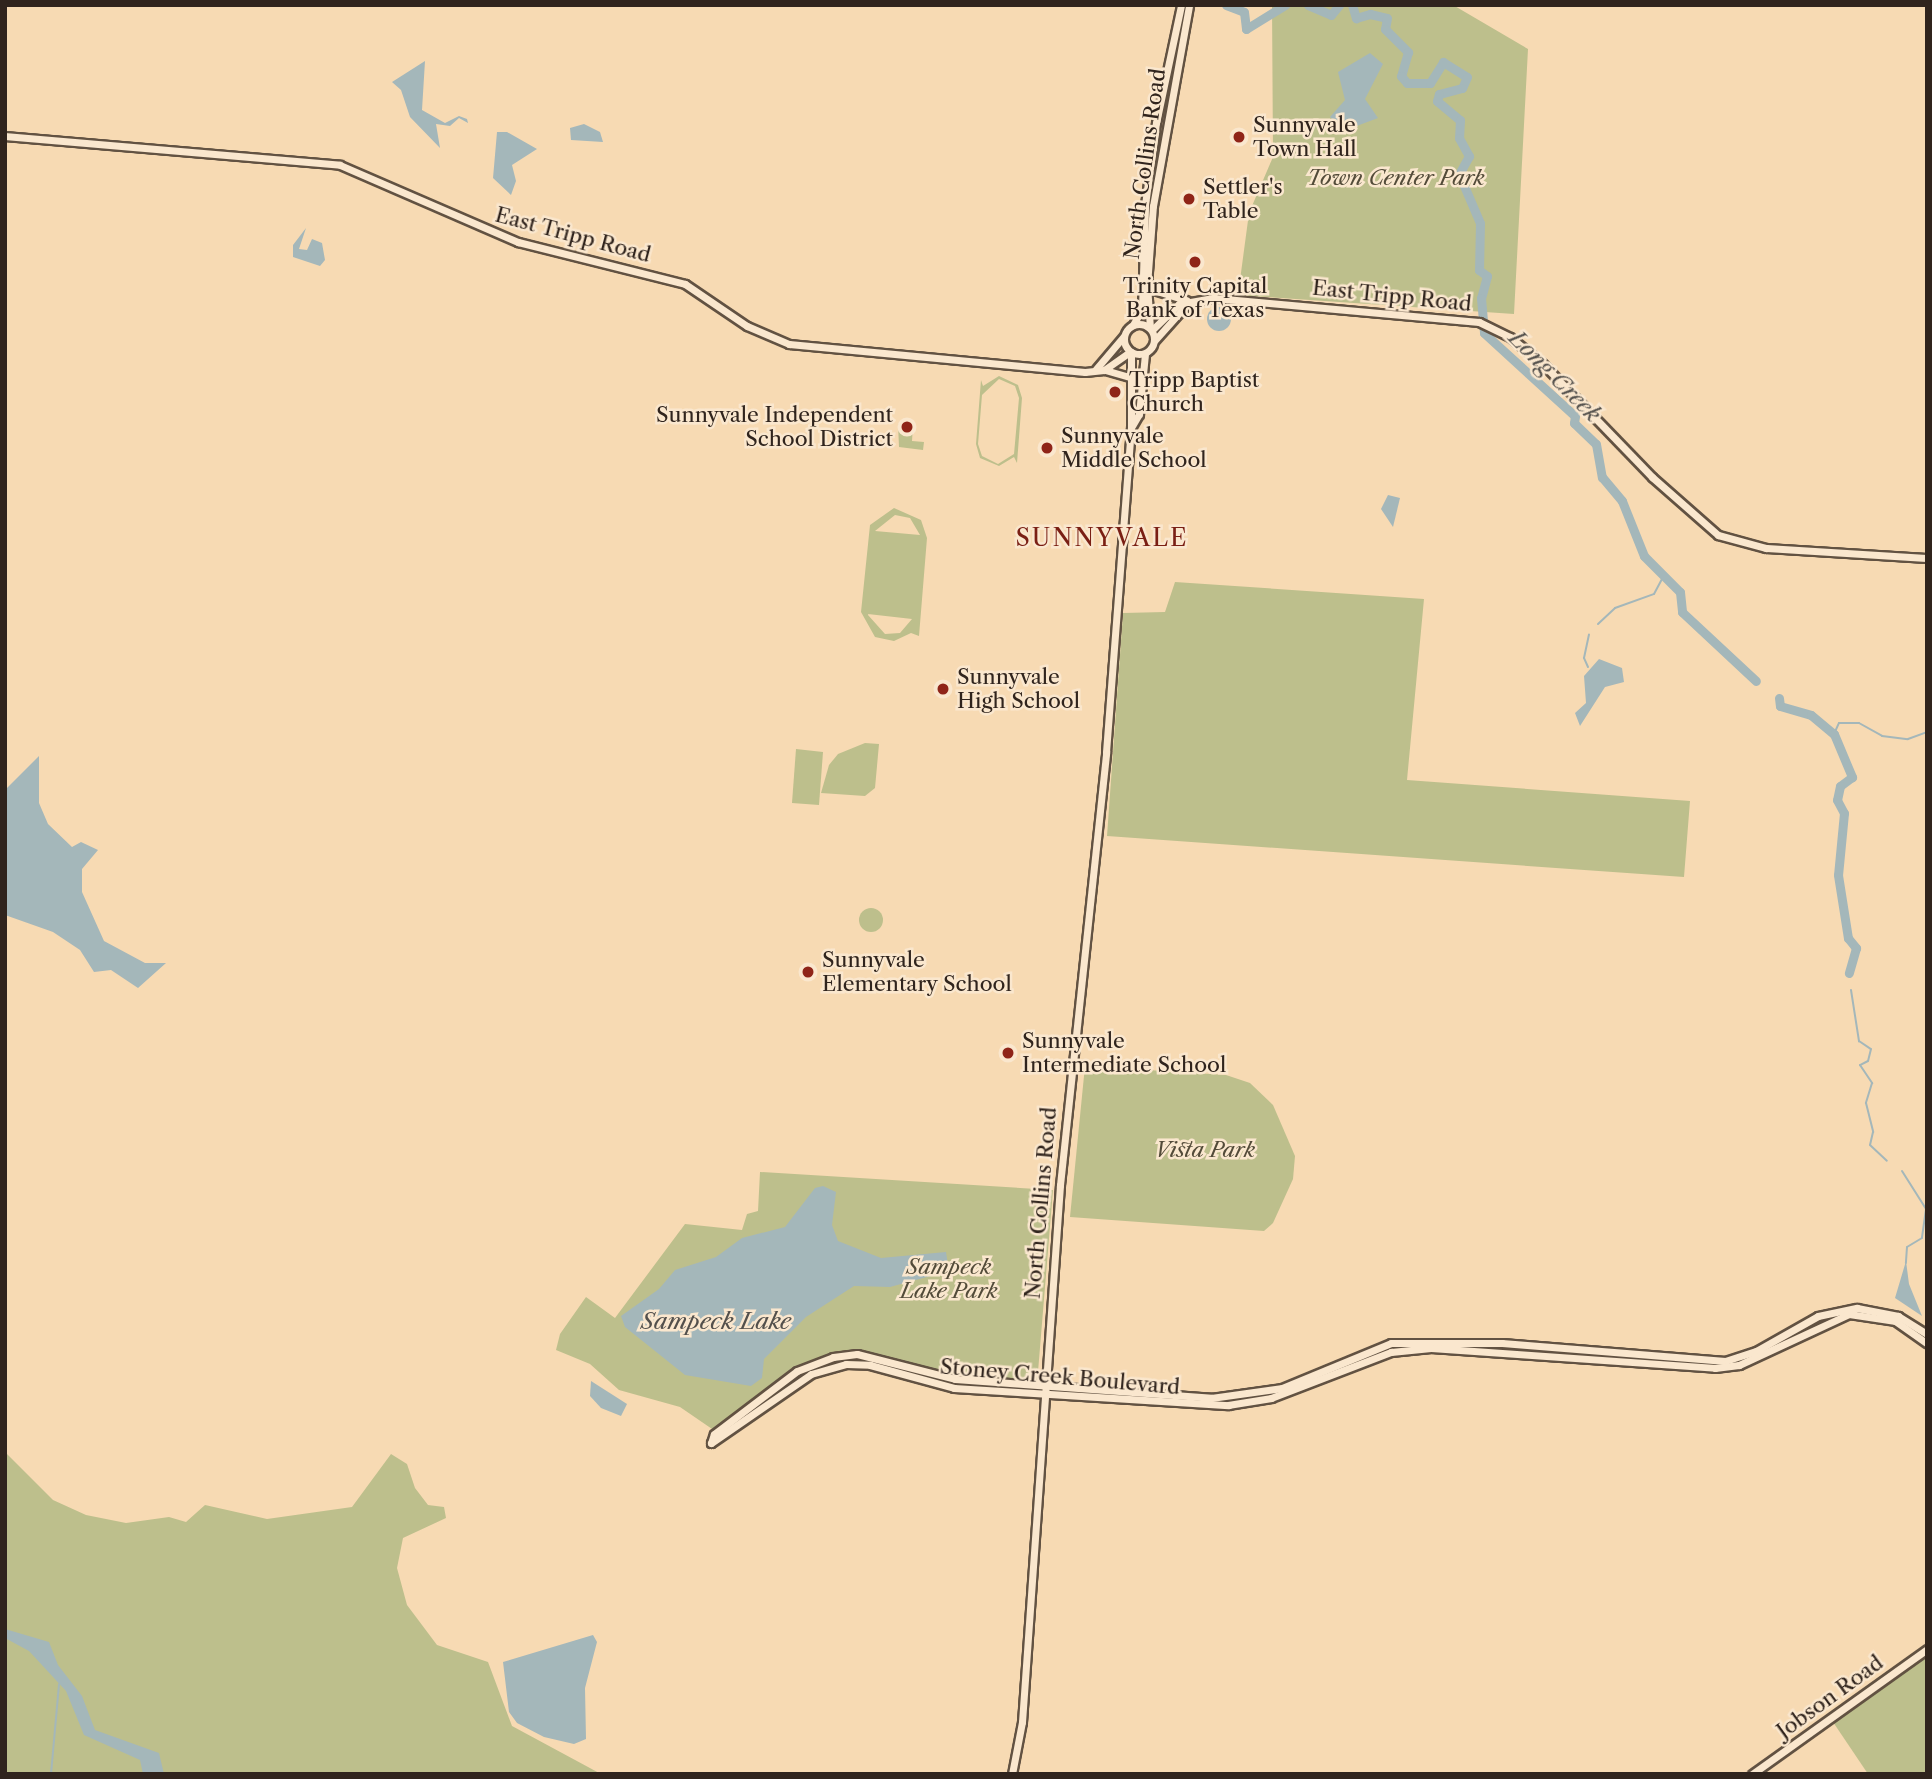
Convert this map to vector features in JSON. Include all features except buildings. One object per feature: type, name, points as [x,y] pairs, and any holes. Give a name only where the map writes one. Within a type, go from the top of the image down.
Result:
[{"type":"street","name":"North Collins Road","points":[[1133,325],[1141,314],[1151,191],[1181,5]]},
{"type":"street","name":"North Collins Road","points":[[1168,83],[1189,5]]},
{"type":"street","name":"East Tripp Road","points":[[5,136],[332,163],[518,242],[685,284],[776,341],[1085,372],[1104,370],[1131,352]]},
{"type":"street","name":"North Collins Road","points":[[1146,238],[1151,329]]},
{"type":"street","points":[[1147,288],[1190,301]]},
{"type":"street","name":"East Tripp Road","points":[[1190,301],[1214,298],[1475,321],[1494,327],[1544,363],[1652,477],[1718,535],[1766,548],[1927,558]]},
{"type":"street","points":[[1124,336],[1131,352],[1145,354],[1190,301]]},
{"type":"street","points":[[1151,329],[1173,308],[1190,301]]},
{"type":"street","points":[[1085,372],[1108,360],[1133,325],[1151,329]]},
{"type":"street","points":[[1151,329],[1155,340]]},
{"type":"street","name":"North Collins Road","points":[[1013,1774],[1022,1722],[1042,1390],[1099,826],[1131,427],[1131,352]]},
{"type":"street","name":"North Collins Road","points":[[1131,427],[1139,414],[1145,354]]},
{"type":"street","points":[[1104,370],[1133,378]]},
{"type":"street","name":"Stoney Creek Boulevard","points":[[1927,1334],[1889,1313],[1849,1309],[1818,1316],[1756,1352],[1725,1361],[1432,1340],[1391,1343],[1282,1388],[1230,1397],[1042,1390],[941,1386],[886,1368],[846,1364],[811,1374],[711,1443],[714,1434],[797,1371],[833,1357],[857,1354],[936,1376],[1042,1390],[1228,1405],[1271,1398],[1391,1352],[1431,1348],[1716,1368],[1739,1366],[1849,1314],[1895,1321],[1927,1343]]},
{"type":"street","name":"Jobson Road","points":[[1752,1774],[1927,1649]]},
{"type":"green space","name":"Town Center Park","points":[[1272,5],[1453,5],[1528,49],[1514,314],[1238,295],[1249,213],[1273,157]]},
{"type":"green space","points":[[999,376],[1018,385],[1022,398],[1017,463],[1014,457],[999,466],[980,458],[976,444],[981,380],[983,386]],"holes":[[[999,379],[1015,386],[1019,398],[1014,454],[998,464],[982,456],[978,444],[982,395]]]},
{"type":"green space","points":[[898,424],[913,425],[912,441],[924,442],[923,450],[899,447]]},
{"type":"green space","points":[[894,508],[921,520],[927,538],[919,636],[911,633],[894,641],[875,637],[861,612],[870,525]],"holes":[[[895,515],[910,518],[920,535],[875,531]],[[868,614],[912,619],[900,633],[885,634]]]},
{"type":"green space","points":[[1175,582],[1424,599],[1407,780],[1690,801],[1684,877],[1107,836],[1123,613],[1165,612]]},
{"type":"green space","points":[[865,743],[879,744],[875,788],[865,796],[821,793],[829,765],[838,754]]},
{"type":"green space","points":[[796,749],[823,752],[819,805],[792,803]]},
{"type":"green space","points":[[871,908],[880,911],[883,920],[880,929],[871,932],[862,929],[859,920],[862,911]]},
{"type":"green space","name":"Vista Park","points":[[1085,1066],[1226,1075],[1250,1083],[1273,1105],[1295,1156],[1293,1179],[1273,1223],[1264,1231],[1070,1217]]},
{"type":"green space","name":"Sampeck Lake Park","points":[[760,1172],[1053,1190],[1037,1384],[945,1375],[857,1352],[807,1364],[715,1431],[680,1407],[619,1390],[590,1364],[556,1350],[560,1334],[586,1297],[615,1318],[685,1224],[742,1230],[747,1214],[758,1211]]},
{"type":"green space","points":[[5,1452],[53,1500],[86,1515],[126,1523],[169,1517],[186,1522],[205,1505],[267,1519],[352,1507],[391,1454],[407,1464],[415,1488],[428,1505],[444,1507],[446,1518],[403,1538],[397,1568],[407,1605],[437,1645],[488,1662],[512,1726],[601,1774],[5,1774]]},
{"type":"green space","points":[[1927,1653],[1927,1774],[1868,1774],[1833,1722]]},
{"type":"water","points":[[1370,53],[1383,64],[1365,99],[1378,118],[1346,130],[1330,117],[1345,100],[1338,72]]},
{"type":"water","points":[[425,61],[422,110],[445,123],[459,116],[467,119],[468,123],[459,118],[450,126],[436,124],[440,148],[410,117],[401,90],[392,82]]},
{"type":"water","points":[[584,124],[600,132],[603,142],[571,140],[570,128]]},
{"type":"water","points":[[497,132],[507,132],[537,149],[512,165],[516,181],[511,195],[493,178]]},
{"type":"water","points":[[306,228],[299,249],[307,250],[312,239],[322,243],[325,260],[320,266],[293,257],[293,245]]},
{"type":"water","points":[[1219,307],[1230,314],[1231,319],[1224,330],[1219,331],[1208,324],[1207,319],[1214,308]]},
{"type":"water","points":[[1388,495],[1400,498],[1393,527],[1381,509]]},
{"type":"water","points":[[1599,659],[1622,668],[1624,682],[1605,687],[1580,726],[1575,713],[1586,703],[1584,676]]},
{"type":"water","points":[[39,756],[39,803],[48,824],[72,847],[81,842],[98,850],[82,869],[82,892],[104,941],[145,963],[166,963],[138,988],[111,970],[94,972],[80,950],[53,932],[5,915],[5,790]]},
{"type":"water","name":"Sampeck Lake","points":[[823,1186],[836,1192],[832,1225],[838,1241],[881,1258],[946,1252],[949,1271],[890,1287],[854,1286],[806,1317],[764,1359],[762,1378],[751,1386],[685,1375],[625,1327],[621,1316],[659,1289],[675,1270],[716,1257],[742,1238],[785,1227],[815,1188]]},
{"type":"water","points":[[1906,1261],[1909,1284],[1922,1316],[1895,1298]]},
{"type":"water","points":[[591,1381],[627,1404],[621,1416],[601,1408],[590,1396]]},
{"type":"water","points":[[5,1629],[49,1642],[58,1665],[82,1696],[95,1730],[159,1753],[164,1774],[143,1774],[140,1760],[84,1735],[66,1691],[29,1651],[5,1638]]},
{"type":"water","points":[[593,1635],[597,1642],[585,1688],[586,1739],[574,1744],[544,1737],[517,1723],[509,1712],[503,1662]]},
{"type":"waterway","name":"Long Creek","points":[[1226,5],[1244,12],[1246,29],[1285,5]]},
{"type":"waterway","name":"Long Creek","points":[[1308,5],[1331,15],[1339,5]]},
{"type":"waterway","name":"Long Creek","points":[[1352,5],[1356,18],[1370,14],[1387,18],[1385,29],[1408,52],[1401,76],[1407,83],[1430,83],[1443,62],[1467,77],[1462,88],[1439,94],[1437,101],[1460,120],[1459,138],[1469,156],[1459,174],[1480,223],[1479,270],[1487,276],[1481,298],[1484,333],[1575,416],[1574,423],[1596,444],[1602,477],[1622,501],[1644,556],[1680,592],[1682,612],[1756,681]]},
{"type":"waterway","points":[[1598,624],[1615,608],[1654,594],[1663,577]]},
{"type":"waterway","points":[[1588,667],[1584,658],[1589,635]]},
{"type":"waterway","name":"Long Creek","points":[[1779,698],[1780,706],[1811,715],[1834,734],[1852,777],[1840,786],[1837,800],[1844,813],[1838,875],[1848,938],[1856,948],[1849,973]]},
{"type":"waterway","points":[[1834,734],[1839,723],[1859,723],[1882,736],[1908,739],[1927,732]]},
{"type":"waterway","name":"Long Creek","points":[[1851,990],[1859,1041],[1871,1049],[1868,1061],[1860,1065],[1872,1083],[1866,1103],[1873,1132],[1870,1145],[1887,1161]]},
{"type":"waterway","name":"Long Creek","points":[[1902,1171],[1926,1209],[1922,1238],[1907,1247],[1906,1263]]},
{"type":"waterway","points":[[51,1774],[59,1684]]},
{"type":"place","name":"Sunnyvale Town Hall","points":[[1239,137]]},
{"type":"place","name":"Settler's Table","points":[[1189,199]]},
{"type":"place","name":"Trinity Capital Bank of Texas","points":[[1195,262]]},
{"type":"place","name":"Tripp Baptist Church","points":[[1115,392]]},
{"type":"place","name":"Sunnyvale Independent School District","points":[[907,427]]},
{"type":"place","name":"Sunnyvale Middle School","points":[[1047,448]]},
{"type":"place","name":"Sunnyvale High School","points":[[943,689]]},
{"type":"place","name":"Sunnyvale Elementary School","points":[[808,972]]},
{"type":"place","name":"Sunnyvale Intermediate School","points":[[1008,1053]]},
{"type":"district","name":"SUNNYVALE","points":[[1102,538]]}]
